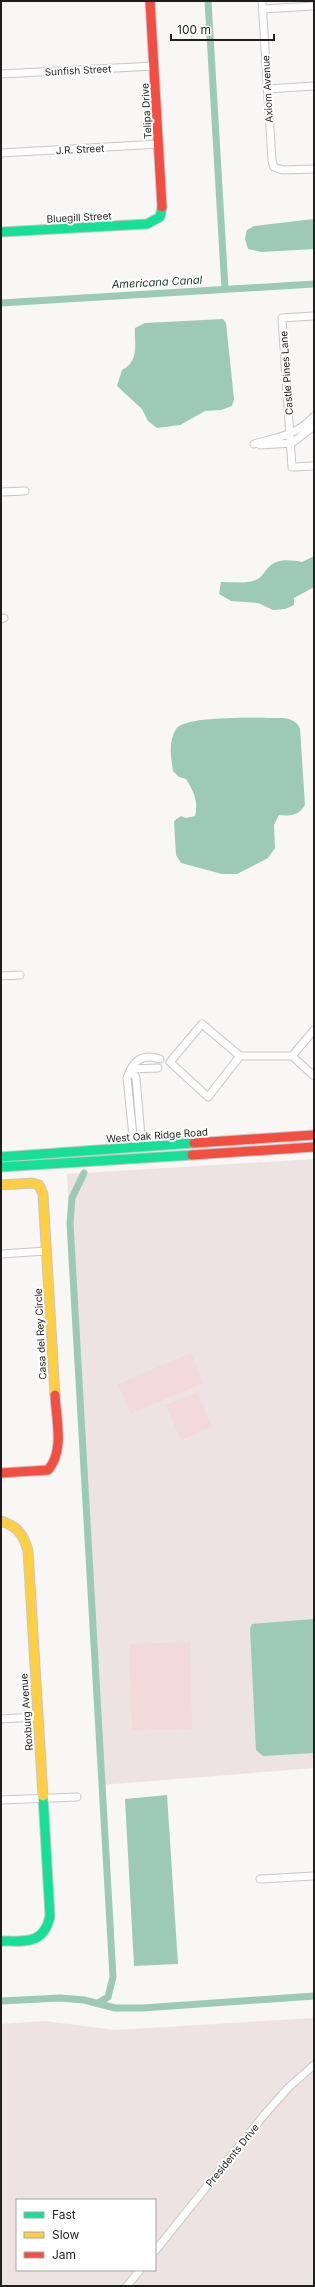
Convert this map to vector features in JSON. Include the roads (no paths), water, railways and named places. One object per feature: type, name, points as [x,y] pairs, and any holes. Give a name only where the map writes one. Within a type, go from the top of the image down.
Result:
[{"type":"street","name":"Telipa Drive","points":[[150,1],[162,208],[158,219]]},
{"type":"street","points":[[262,5],[314,6]]},
{"type":"street","name":"Axiom Avenue","points":[[262,5],[272,161],[274,167],[283,170],[314,169]]},
{"type":"street","name":"Sunfish Street","points":[[1,74],[154,66]]},
{"type":"street","points":[[267,89],[314,86]]},
{"type":"street","name":"J.R. Street","points":[[1,153],[159,144]]},
{"type":"street","name":"Bluegill Street","points":[[1,232],[147,224],[158,219]]},
{"type":"street","name":"Castle Pines Lane","points":[[290,436],[282,318],[314,316]]},
{"type":"street","points":[[314,416],[306,425],[290,436],[254,444],[292,443],[314,426]]},
{"type":"street","points":[[290,436],[292,443],[292,467],[314,466]]},
{"type":"street","points":[[1,492],[24,491]]},
{"type":"street","points":[[1,976],[20,975]]},
{"type":"street","points":[[240,1056],[208,1097],[170,1062],[202,1024],[240,1056],[292,1056],[314,1076]]},
{"type":"street","points":[[292,1056],[314,1030]]},
{"type":"street","points":[[130,1069],[136,1078],[138,1099],[141,1136],[136,1141],[132,1136],[127,1078],[130,1069],[136,1060],[142,1057],[160,1059]]},
{"type":"street","points":[[130,1069],[158,1068]]},
{"type":"street","name":"West Oak Ridge Road","points":[[1,1157],[314,1135]]},
{"type":"street","points":[[185,1155],[191,1149],[263,1145],[286,1137]]},
{"type":"street","points":[[1,1167],[314,1147]]},
{"type":"street","name":"Casa del Rey Circle","points":[[1,1185],[32,1183],[39,1185],[43,1194],[58,1452],[55,1462],[48,1470],[1,1473]]},
{"type":"street","points":[[1,1254],[46,1251]]},
{"type":"street","name":"Roxburg Avenue","points":[[1,1521],[17,1528],[25,1538],[28,1551],[36,1717],[50,1916],[49,1926],[44,1935],[36,1939],[1,1941]]},
{"type":"street","points":[[1,1719],[36,1717]]},
{"type":"street","points":[[1,1800],[77,1797]]},
{"type":"street","points":[[260,1880],[314,1876]]},
{"type":"street","name":"Presidents Drive","points":[[156,2250],[265,2114],[288,2088],[314,2065]]},
{"type":"street","points":[[127,2286],[139,2271]]},
{"type":"waterway","points":[[208,1],[225,289]]},
{"type":"waterway","name":"Americana Canal","points":[[1,303],[314,284]]},
{"type":"waterway","points":[[84,1173],[72,1198],[70,1223],[113,1977],[108,1997],[98,2003]]},
{"type":"waterway","points":[[1,2001],[60,1998],[84,2000],[115,2008],[143,2008],[314,1996]]}]
